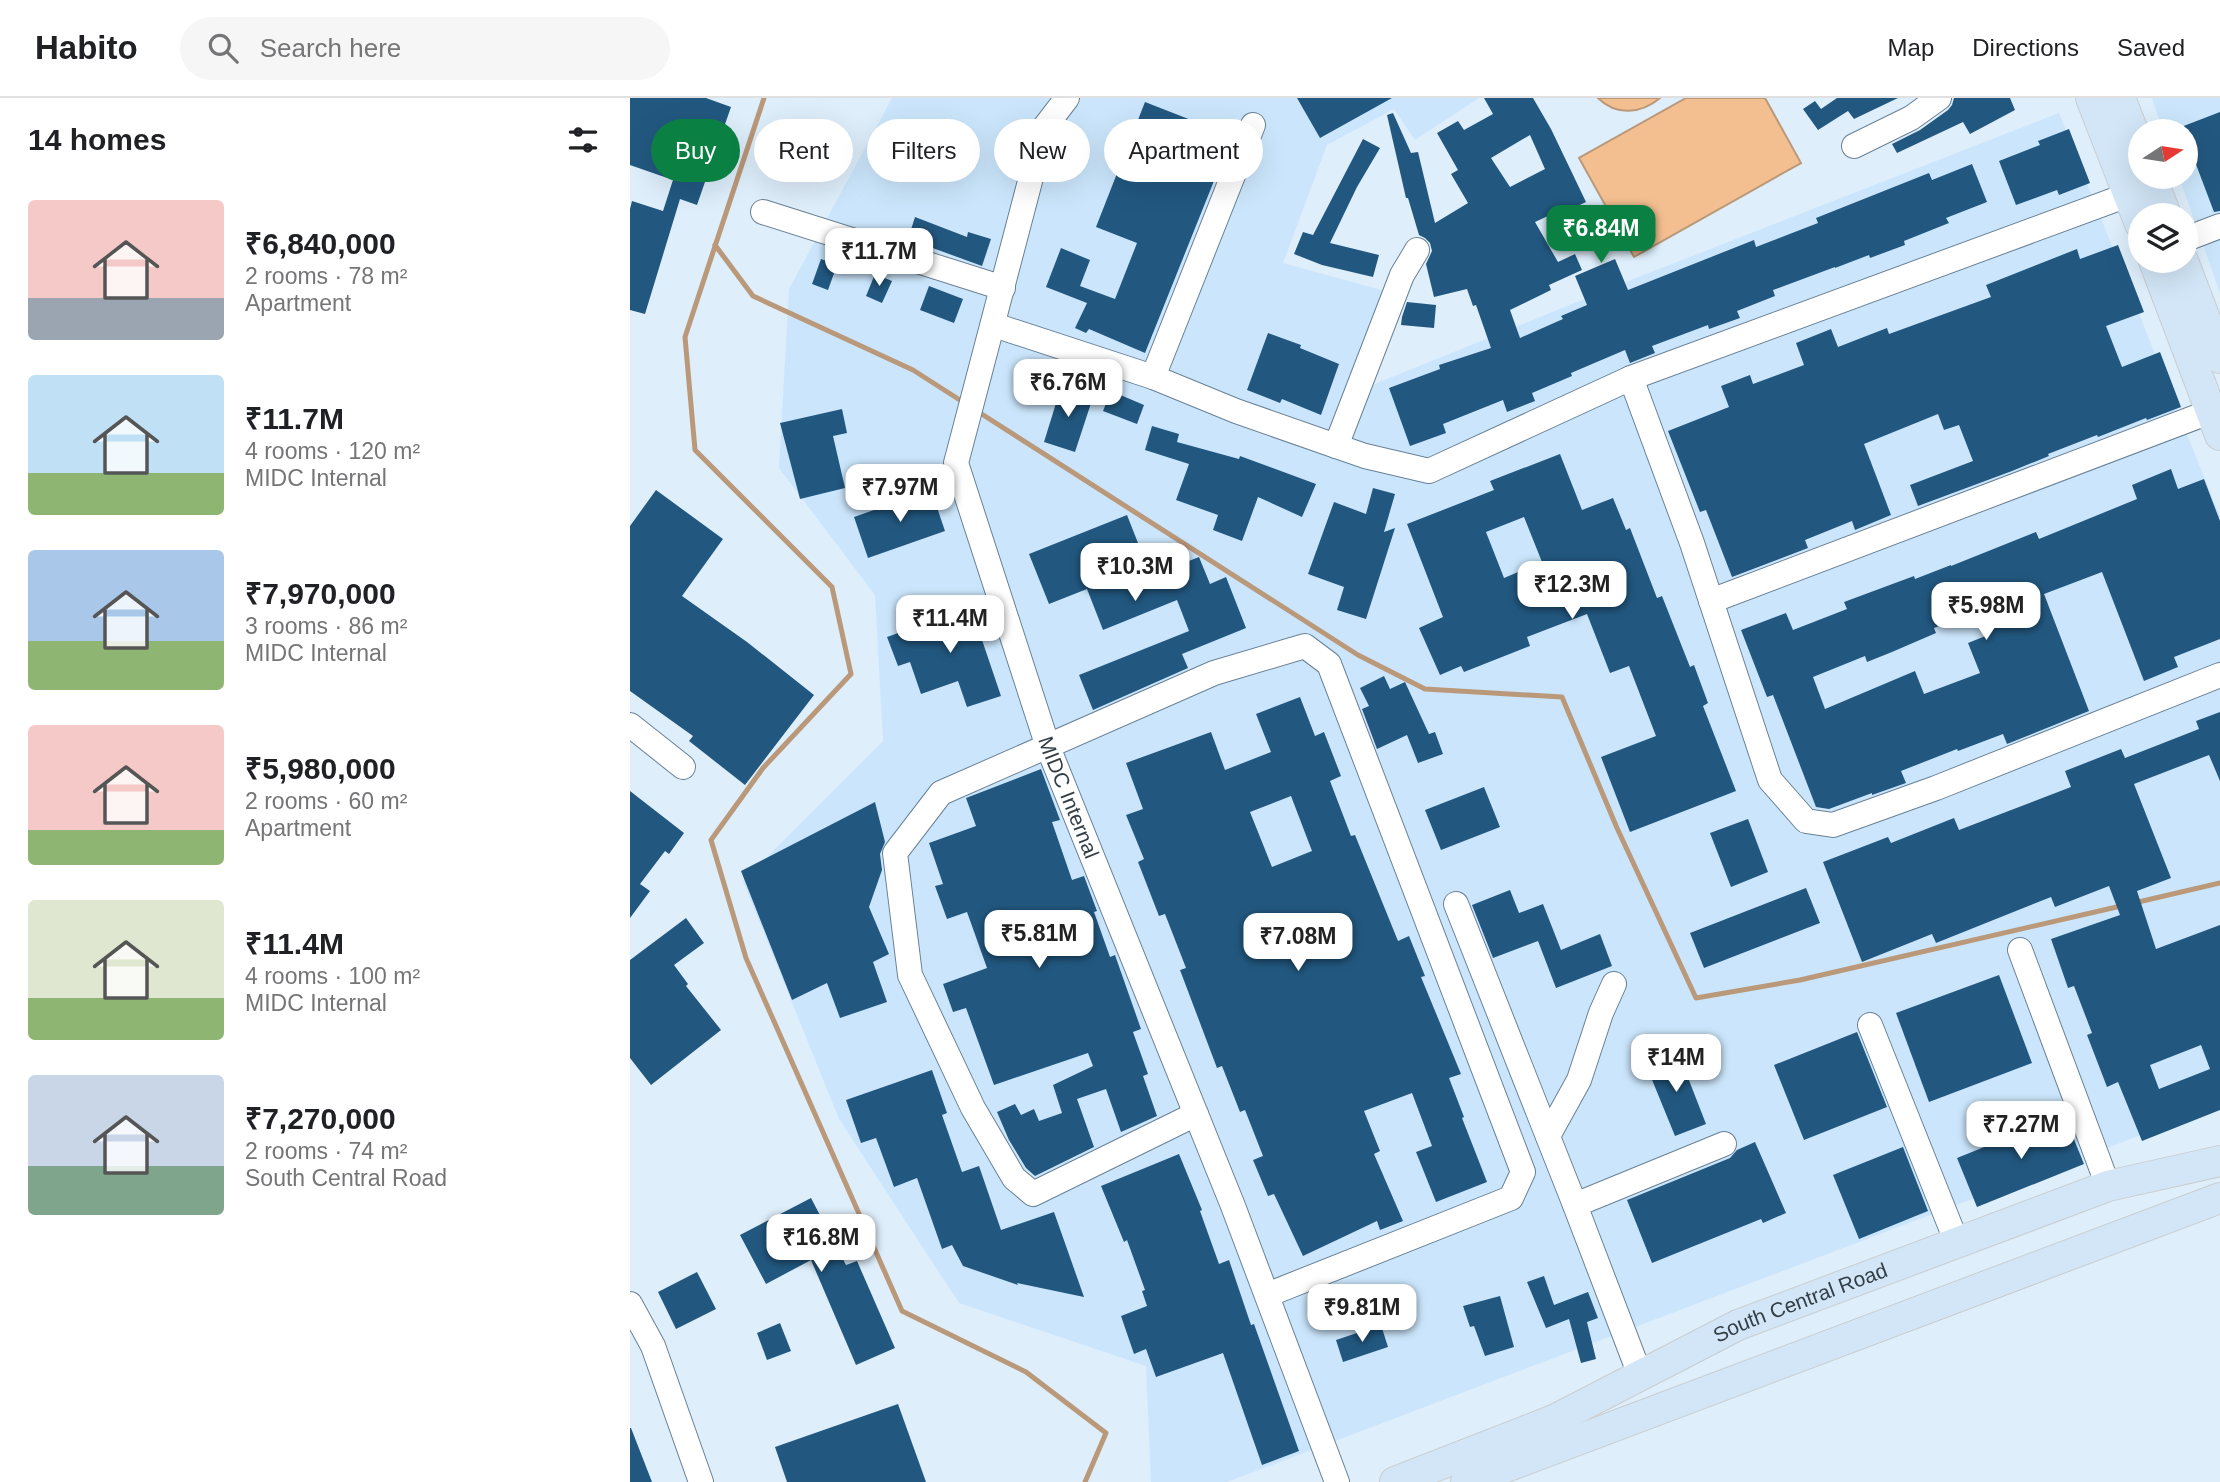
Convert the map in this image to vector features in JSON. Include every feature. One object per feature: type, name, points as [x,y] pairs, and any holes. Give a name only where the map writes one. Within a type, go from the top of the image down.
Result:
[{"type":"main road","points":[[2091,98],[2128,158]]},
{"type":"main road","points":[[2120,98],[2128,119]]},
{"type":"main road","points":[[2159,273],[2217,418]]},
{"type":"main road","points":[[2188,273],[2220,358]]},
{"type":"main road","name":"South Central Road","points":[[1395,1482],[1554,1420],[1738,1325],[2108,1186],[2220,1161]]},
{"type":"main road","points":[[1468,1482],[1501,1476],[2220,1198]]},
{"type":"street","name":"MIDC Internal","points":[[1067,98],[1044,128],[956,463],[1048,747],[1196,1114],[1337,1482]]},
{"type":"street","points":[[1854,146],[1911,118],[1939,98]]},
{"type":"street","points":[[1153,377],[1230,182]]},
{"type":"street","points":[[994,326],[1153,377],[1236,411],[1364,456],[1429,471],[1631,377],[2134,189]]},
{"type":"street","points":[[763,212],[1003,288]]},
{"type":"street","points":[[2198,234],[2220,226]]},
{"type":"street","points":[[1336,446],[1402,275],[1417,250]]},
{"type":"street","points":[[1631,377],[1711,601],[1770,780],[1807,821],[1833,825],[1936,788],[2220,675]]},
{"type":"street","points":[[1711,601],[2217,418]]},
{"type":"street","points":[[1196,1114],[1033,1194],[1014,1178],[974,1108],[909,975],[895,853],[941,793],[1214,673],[1305,646],[1329,664],[1523,1172],[1511,1198],[1267,1295]]},
{"type":"street","points":[[630,725],[683,767]]},
{"type":"street","points":[[1456,904],[1640,1375]]},
{"type":"street","points":[[2020,950],[2108,1186]]},
{"type":"street","points":[[1548,1136],[1579,1080],[1601,1013],[1614,984]]},
{"type":"street","points":[[1870,1025],[1958,1242]]},
{"type":"street","points":[[1575,1205],[1724,1144]]},
{"type":"street","points":[[630,1304],[653,1346],[701,1482]]},
{"type":"shaded area","points":[[892,98],[1479,98],[1415,140],[1394,109],[1327,145],[1283,263],[1385,291],[1355,392],[1636,278],[2059,113],[2220,517],[2220,1105],[1227,1482],[1151,1482],[1146,1366],[959,1303],[839,1119],[743,881],[883,741],[875,595],[779,468],[789,289],[847,182],[853,182],[853,170],[867,144],[867,182],[980,182],[980,119],[881,119]]},
{"type":"shaded area","points":[[1598,98],[1660,98],[1645,107],[1629,111],[1613,108]]},
{"type":"shaded area","points":[[1686,98],[1765,98],[1801,163],[1634,257],[1579,158]]},
{"type":"shaded area","points":[[2152,98],[2220,98],[2220,293],[2198,231],[2198,203],[2188,203],[2183,189],[2198,189],[2198,119],[2159,119]]},
{"type":"building","points":[[630,98],[706,98],[731,107],[727,119],[651,119],[651,172],[630,165]]},
{"type":"building","points":[[1297,98],[1392,98],[1320,138]]},
{"type":"building","points":[[1484,98],[1533,98],[1586,202],[1535,222],[1558,262],[1575,254],[1582,270],[1549,285],[1551,290],[1510,310],[1520,338],[1587,305],[1575,276],[1615,259],[1628,290],[1754,240],[1756,247],[1818,223],[1816,218],[1929,173],[1932,180],[1972,164],[1987,202],[1946,218],[1949,223],[1904,241],[1905,245],[1870,258],[1869,255],[1773,290],[1775,296],[1737,311],[1740,318],[1709,329],[1708,325],[1652,346],[1655,353],[1630,363],[1625,350],[1532,393],[1535,401],[1507,412],[1503,400],[1443,424],[1446,433],[1410,446],[1389,388],[1440,369],[1439,365],[1491,348],[1476,305],[1473,306],[1467,289],[1434,297],[1426,264],[1432,251],[1430,243],[1419,235],[1406,198],[1387,115],[1393,113],[1411,153],[1418,152],[1435,223],[1468,203],[1451,174],[1458,170],[1437,133],[1458,121],[1464,130],[1493,114]],"holes":[[[1530,135],[1545,169],[1510,187],[1491,158]]]},
{"type":"building","points":[[1837,98],[1898,98],[1854,119],[1848,111],[1818,130],[1803,109],[1815,101],[1821,109]]},
{"type":"building","points":[[1954,98],[2010,98],[2015,110],[1970,134],[1963,122],[1897,153],[1892,144],[1920,130],[1948,110]]},
{"type":"building","points":[[1145,102],[1188,119],[1138,119]]},
{"type":"building","points":[[2220,112],[2220,211],[2214,212],[2198,170],[2198,120]]},
{"type":"building","points":[[2069,129],[2090,183],[2059,195],[2057,190],[2016,205],[1999,161],[2040,145],[2038,141]]},
{"type":"building","points":[[1363,139],[1380,148],[1357,187],[1330,243],[1379,255],[1373,277],[1322,265],[1294,254],[1303,232],[1313,235]]},
{"type":"building","points":[[672,182],[705,182],[697,205],[680,199],[645,314],[630,310],[630,209],[632,201],[663,211]]},
{"type":"building","points":[[1114,182],[1214,182],[1145,353],[1089,329],[1086,333],[1075,328],[1087,303],[1046,287],[1061,248],[1090,260],[1080,286],[1115,299],[1137,243],[1096,227]]},
{"type":"building","points":[[915,217],[967,237],[968,232],[991,239],[982,266],[908,239]]},
{"type":"building","points":[[2118,245],[2144,312],[2106,326],[2122,367],[2160,352],[2181,407],[2098,437],[2097,435],[2012,471],[1918,506],[1910,485],[1973,461],[1959,425],[1944,430],[1938,414],[1864,444],[1891,515],[1855,530],[1852,521],[1805,540],[1808,548],[1732,577],[1706,510],[1700,512],[1668,431],[1729,407],[1721,386],[1750,375],[1753,384],[1804,365],[1796,343],[1831,329],[1838,347],[1887,328],[1889,334],[1991,297],[1986,285],[2077,249],[2080,259]]},
{"type":"building","points":[[821,259],[837,265],[828,290],[812,284]]},
{"type":"building","points":[[875,274],[892,281],[882,303],[866,296]]},
{"type":"building","points":[[929,286],[963,299],[954,323],[920,310]]},
{"type":"building","points":[[1407,302],[1436,305],[1434,328],[1401,325]]},
{"type":"building","points":[[1268,333],[1301,345],[1300,348],[1339,364],[1321,415],[1282,399],[1280,403],[1247,390]]},
{"type":"building","points":[[1061,387],[1093,397],[1075,452],[1044,442]]},
{"type":"building","points":[[1111,391],[1144,405],[1137,424],[1103,411]]},
{"type":"building","points":[[842,409],[847,433],[833,436],[845,488],[800,499],[780,423]]},
{"type":"building","points":[[1152,426],[1179,434],[1177,442],[1239,459],[1240,456],[1316,484],[1302,517],[1258,497],[1242,541],[1213,530],[1218,515],[1176,500],[1189,464],[1145,450]]},
{"type":"building","points":[[1560,454],[1582,510],[1613,498],[1626,530],[1630,528],[1657,598],[1662,596],[1690,667],[1694,665],[1708,703],[1703,706],[1736,791],[1630,832],[1601,757],[1656,736],[1629,666],[1610,673],[1587,614],[1527,637],[1530,646],[1464,672],[1461,666],[1440,675],[1419,628],[1443,617],[1407,524],[1494,490],[1490,481]],"holes":[[[1524,517],[1542,562],[1504,578],[1486,532]]]},
{"type":"building","points":[[2171,469],[2178,489],[2204,479],[2220,521],[2220,639],[2174,657],[2178,667],[2144,681],[2102,572],[2044,594],[2089,711],[2007,744],[2003,734],[1958,751],[1957,749],[1901,771],[1906,783],[1829,809],[1816,807],[1773,695],[1767,697],[1741,630],[1786,613],[1793,630],[1847,609],[1844,602],[1914,576],[1915,579],[2036,532],[2039,539],[2137,499],[2132,485]],"holes":[[[1979,610],[1988,635],[1968,643],[1980,673],[1924,694],[1915,671],[1825,709],[1813,677],[1865,656],[1867,662],[1892,652],[1936,633],[1934,628]]]},
{"type":"building","points":[[1373,488],[1395,494],[1384,532],[1395,528],[1366,619],[1337,610],[1344,587],[1308,574],[1334,502],[1366,514]]},
{"type":"building","points":[[656,490],[723,539],[682,596],[747,642],[814,695],[745,785],[689,741],[693,736],[630,691],[630,526]]},
{"type":"building","points":[[931,490],[945,531],[868,558],[854,517]]},
{"type":"building","points":[[1127,515],[1151,576],[1199,557],[1210,584],[1226,577],[1246,628],[1182,654],[1188,668],[1093,710],[1079,675],[1189,631],[1177,600],[1103,630],[1087,589],[1049,604],[1029,554]]},
{"type":"building","points":[[980,604],[991,637],[982,640],[1001,696],[967,707],[958,681],[921,694],[910,662],[898,666],[887,637]]},
{"type":"building","points":[[1384,676],[1390,689],[1405,682],[1429,734],[1435,732],[1443,754],[1418,763],[1407,735],[1377,749],[1362,709],[1369,706],[1360,688]]},
{"type":"building","points":[[1300,697],[1315,736],[1324,732],[1341,776],[1330,781],[1351,836],[1355,835],[1398,941],[1409,936],[1425,976],[1421,977],[1461,1074],[1449,1078],[1487,1182],[1436,1202],[1416,1152],[1432,1146],[1412,1093],[1364,1111],[1380,1151],[1374,1154],[1403,1221],[1380,1230],[1377,1221],[1303,1256],[1274,1194],[1268,1196],[1253,1160],[1263,1156],[1245,1110],[1240,1112],[1222,1066],[1217,1068],[1180,970],[1186,968],[1165,914],[1159,916],[1138,862],[1144,859],[1126,815],[1143,809],[1126,763],[1211,732],[1225,770],[1271,752],[1256,714]],"holes":[[[1291,796],[1312,851],[1272,867],[1250,812]]]},
{"type":"building","points":[[2220,712],[2220,781],[2209,755],[2134,784],[2171,878],[2137,891],[2156,949],[2220,925],[2220,1110],[2142,1141],[2118,1082],[2107,1087],[2087,1035],[2092,1033],[2074,986],[2068,988],[2051,939],[2120,915],[2109,886],[2055,907],[2051,897],[1936,943],[1932,934],[1862,962],[1823,862],[1888,837],[1891,843],[1954,818],[1959,830],[2071,787],[2065,771],[2121,749],[2125,758],[2199,729],[2196,721]],"holes":[[[2201,1045],[2210,1069],[2159,1089],[2150,1065]]]},
{"type":"building","points":[[1041,769],[1060,820],[1052,822],[1072,880],[1084,876],[1110,957],[1115,955],[1141,1029],[1133,1032],[1148,1074],[1143,1076],[1157,1116],[1121,1132],[1106,1089],[1077,1099],[1094,1147],[1035,1176],[1026,1168],[1009,1140],[997,1112],[1015,1104],[1021,1115],[1034,1109],[1039,1121],[1062,1113],[1053,1085],[1093,1066],[1088,1053],[994,1085],[966,1008],[953,1012],[943,984],[987,968],[967,912],[947,919],[935,886],[943,884],[929,843],[976,826],[966,798]]},
{"type":"building","points":[[1484,787],[1500,827],[1441,850],[1425,810]]},
{"type":"building","points":[[630,791],[684,833],[669,854],[665,851],[640,884],[650,891],[630,918]]},
{"type":"building","points":[[875,802],[885,842],[880,854],[882,870],[869,907],[889,954],[873,962],[887,1002],[840,1018],[827,983],[792,1000],[741,871]]},
{"type":"building","points":[[1748,819],[1768,872],[1731,887],[1710,833]]},
{"type":"building","points":[[1806,888],[1820,923],[1704,968],[1690,933]]},
{"type":"building","points":[[1510,890],[1519,913],[1543,904],[1561,950],[1600,934],[1612,966],[1556,988],[1538,941],[1493,958],[1472,905]]},
{"type":"building","points":[[686,918],[704,943],[674,965],[688,984],[686,986],[721,1030],[651,1085],[630,1058],[630,960]]},
{"type":"building","points":[[1999,975],[2032,1063],[1929,1102],[1896,1013]]},
{"type":"building","points":[[1857,1032],[1887,1107],[1804,1140],[1774,1065]]},
{"type":"building","points":[[1678,1052],[1706,1124],[1675,1136],[1646,1065]]},
{"type":"building","points":[[932,1070],[947,1113],[942,1115],[962,1172],[979,1166],[1001,1230],[1054,1212],[1084,1297],[1017,1283],[1018,1285],[963,1266],[952,1245],[942,1249],[917,1178],[894,1187],[876,1138],[861,1143],[846,1100]]},
{"type":"building","points":[[2064,1115],[2084,1164],[1977,1207],[1957,1158]]},
{"type":"building","points":[[1755,1142],[1786,1213],[1763,1223],[1761,1219],[1652,1263],[1627,1200],[1730,1158],[1737,1150]]},
{"type":"building","points":[[1903,1147],[1928,1211],[1859,1239],[1833,1175]]},
{"type":"building","points":[[1179,1154],[1202,1210],[1200,1211],[1219,1264],[1229,1260],[1299,1451],[1262,1465],[1223,1353],[1156,1377],[1146,1349],[1134,1354],[1121,1316],[1147,1306],[1142,1291],[1145,1290],[1127,1240],[1124,1242],[1101,1186]]},
{"type":"building","points":[[811,1198],[846,1265],[857,1261],[895,1348],[856,1365],[811,1260],[766,1284],[740,1235]]},
{"type":"building","points":[[697,1272],[716,1309],[676,1329],[658,1292]]},
{"type":"building","points":[[1544,1276],[1554,1305],[1588,1292],[1598,1318],[1587,1322],[1596,1359],[1581,1363],[1569,1319],[1546,1328],[1527,1282]]},
{"type":"building","points":[[1500,1296],[1514,1347],[1485,1356],[1463,1306]]},
{"type":"building","points":[[780,1323],[791,1351],[767,1360],[757,1333]]},
{"type":"building","points":[[1381,1325],[1388,1347],[1343,1362],[1336,1340]]},
{"type":"building","points":[[898,1404],[926,1482],[787,1482],[775,1447]]},
{"type":"building","points":[[631,1428],[652,1482],[630,1482]]},
{"type":"waterway","points":[[764,98],[685,337],[695,450],[832,587],[851,674],[763,768],[711,840],[746,958],[902,1311],[1026,1372],[1106,1433],[1085,1482]]},
{"type":"waterway","points":[[715,245],[753,296],[913,370],[963,402]]},
{"type":"waterway","points":[[977,411],[1358,655],[1425,689],[1562,697],[1617,828],[1696,998],[1800,980],[2121,906]]},
{"type":"waterway","points":[[2134,903],[2220,883]]}]
